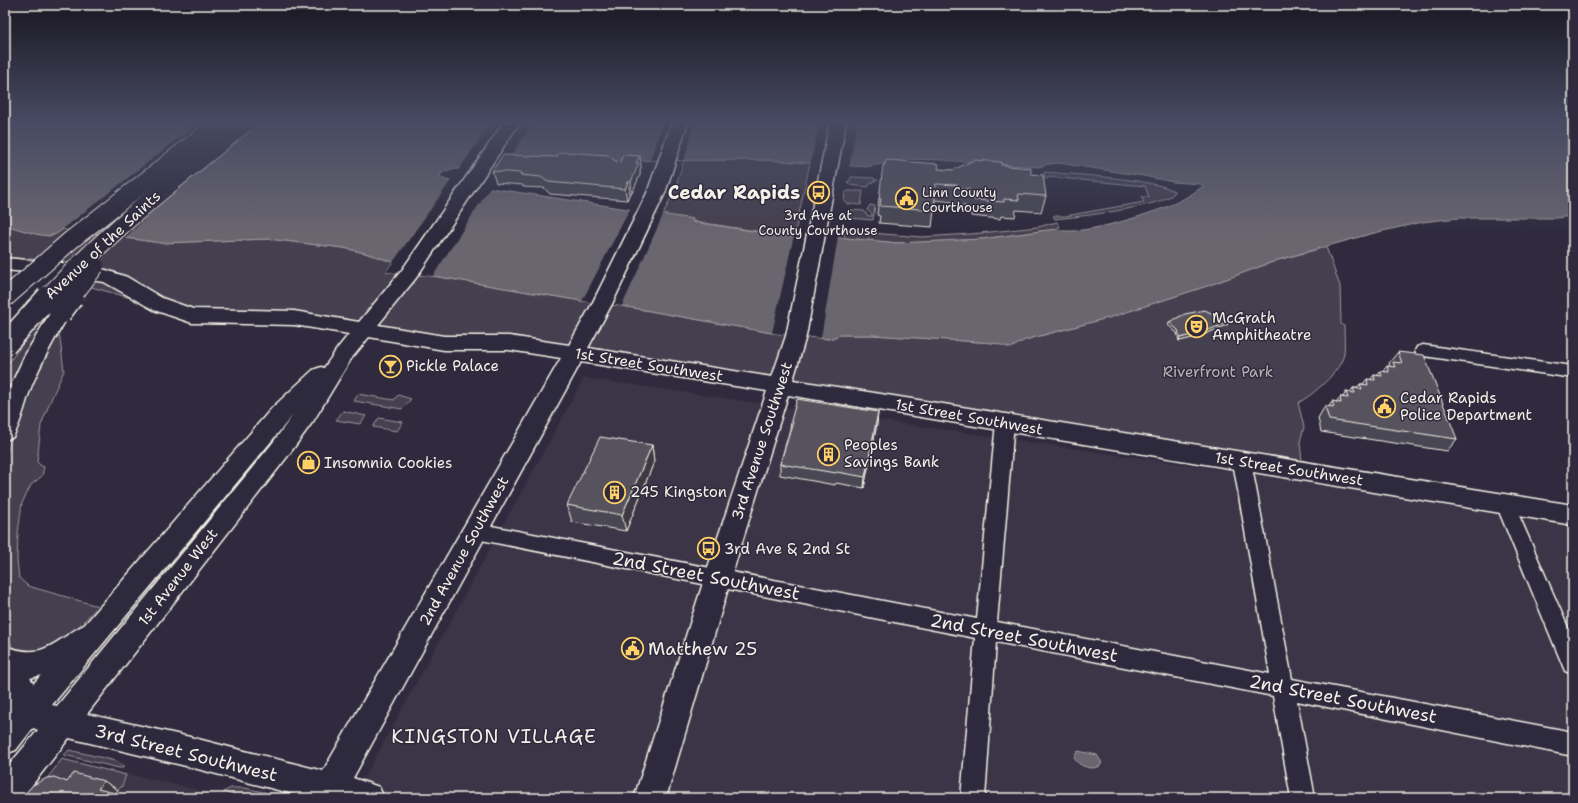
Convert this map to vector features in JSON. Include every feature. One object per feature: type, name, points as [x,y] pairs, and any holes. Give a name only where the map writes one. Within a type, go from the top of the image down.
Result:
[{"type":"main road","name":"Avenue of the Saints","points":[[13,296],[71,240],[173,159]]},
{"type":"main road","name":"Avenue of the Saints","points":[[5,345],[84,259],[132,215],[200,159]]},
{"type":"main road","name":"1st Avenue West","points":[[5,739],[16,709],[93,634],[171,545],[280,414],[344,354],[364,330],[409,274],[487,159]]},
{"type":"main road","name":"2nd Avenue Southwest","points":[[327,794],[476,531],[602,304],[649,207],[668,159]]},
{"type":"main road","name":"3rd Avenue Southwest","points":[[650,798],[718,578],[796,336],[831,159]]},
{"type":"main road","points":[[5,431],[28,368],[60,313],[83,281],[108,251],[193,165]]},
{"type":"main road","name":"1st Street Southwest","points":[[5,264],[53,269],[110,278],[128,285],[143,296],[175,312],[192,316],[294,318],[444,343],[509,343],[1573,515]]},
{"type":"main road","points":[[5,308],[13,296],[53,269]]},
{"type":"main road","points":[[5,317],[12,306],[13,296]]},
{"type":"main road","name":"1st Avenue West","points":[[5,795],[279,452],[306,414],[344,354]]},
{"type":"main road","points":[[5,659],[14,664],[23,666],[38,664],[74,649],[93,634]]},
{"type":"main road","points":[[5,663],[16,683],[27,698],[16,709]]},
{"type":"main road","name":"3rd Street Southwest","points":[[16,709],[63,722],[190,752],[327,794],[368,798]]},
{"type":"street","points":[[1423,351],[1573,372]]},
{"type":"street","points":[[974,798],[986,630],[1005,423]]},
{"type":"street","points":[[1242,462],[1303,798]]},
{"type":"street","points":[[1505,504],[1573,664]]},
{"type":"street","name":"2nd Street Southwest","points":[[476,531],[1573,744]]},
{"type":"shaded area","points":[[5,159],[905,159],[866,167],[770,160],[527,161],[448,170],[440,176],[445,180],[490,188],[693,219],[692,222],[794,237],[846,238],[898,243],[982,239],[1056,229],[1077,231],[1109,225],[1154,212],[1189,196],[1203,186],[1201,184],[1173,182],[1058,163],[1038,167],[924,159],[1573,159],[1573,216],[1556,218],[1458,218],[1422,222],[1370,234],[1278,260],[1207,286],[1111,317],[1025,340],[1011,348],[994,343],[873,335],[840,335],[829,339],[772,333],[622,306],[582,301],[433,276],[386,272],[393,262],[365,253],[344,248],[268,239],[161,243],[63,229],[55,234],[47,236],[5,225]]},
{"type":"shaded area","name":"KINGSTON VILLAGE","points":[[584,378],[1573,520],[1573,798],[353,798]]},
{"type":"shaded area","points":[[1078,751],[1097,755],[1102,763],[1100,766],[1093,768],[1081,765],[1074,757]]},
{"type":"shaded area","points":[[62,759],[234,798],[32,798]]},
{"type":"green space","points":[[684,160],[770,160],[810,163],[794,237],[663,215],[674,191]]},
{"type":"green space","points":[[1044,172],[1133,180],[1166,187],[1175,192],[1168,197],[1138,207],[1099,214],[1055,219],[1053,216],[1065,216],[1144,202],[1141,197],[1149,197],[1145,186],[1049,177],[1047,179],[1045,178]]},
{"type":"green space","points":[[851,177],[874,178],[874,180],[878,180],[871,183],[868,187],[850,185],[847,182],[850,181]]},
{"type":"green space","points":[[848,191],[863,191],[861,205],[848,204],[844,201],[845,193]]},
{"type":"green space","points":[[870,205],[875,206],[873,220],[849,218],[850,210],[864,211],[868,216],[872,216],[872,214],[867,210]]},
{"type":"green space","points":[[1057,222],[1060,227],[1056,229],[982,239],[898,243],[844,238],[845,231],[922,237],[971,234],[1038,227]]},
{"type":"green space","name":"Riverfront Park","points":[[5,225],[48,236],[54,235],[63,229],[161,243],[268,239],[344,248],[393,262],[387,272],[433,276],[582,301],[622,306],[772,333],[829,339],[840,335],[873,335],[994,343],[1013,346],[1025,340],[1111,317],[1207,286],[1278,260],[1326,247],[1340,286],[1341,324],[1344,326],[1344,354],[1338,368],[1326,382],[1298,403],[1304,427],[1300,442],[1303,471],[659,366],[169,309],[14,265],[5,264]]},
{"type":"green space","points":[[64,295],[5,406],[5,367]]},
{"type":"green space","points":[[58,323],[64,371],[41,425],[37,462],[44,467],[42,476],[31,485],[22,503],[18,533],[17,560],[19,578],[28,586],[98,606],[51,654],[13,650],[5,624],[5,462],[16,418]]},
{"type":"green space","points":[[358,394],[394,400],[398,395],[411,399],[402,409],[354,401]]},
{"type":"green space","points":[[343,411],[366,416],[360,424],[336,420]]},
{"type":"green space","points":[[379,418],[403,422],[397,431],[373,427]]},
{"type":"green space","points":[[181,549],[103,656],[80,683],[64,678]]},
{"type":"green space","points":[[69,750],[116,761],[123,765],[123,768],[64,755]]},
{"type":"green space","points":[[62,759],[126,775],[122,786],[118,790],[88,782],[32,798]]},
{"type":"green space","points":[[231,788],[245,788],[291,798],[243,798],[223,792]]},
{"type":"pier","points":[[151,159],[214,159],[152,212],[124,239],[97,236],[136,201],[93,235],[63,229]]},
{"type":"pier","points":[[466,159],[509,159],[505,165],[457,172]]},
{"type":"pier","points":[[650,159],[684,159],[684,160]]},
{"type":"pier","points":[[811,159],[850,159],[849,168],[810,165]]},
{"type":"pier","points":[[452,179],[491,186],[433,276],[386,272]]},
{"type":"pier","points":[[631,207],[664,213],[622,306],[582,301]]},
{"type":"pier","points":[[794,235],[838,237],[821,338],[772,333]]},
{"type":"building","points":[[500,159],[613,159],[619,164],[621,159],[638,159],[636,163],[639,163],[631,182],[628,182],[625,189],[548,182],[541,177],[520,175],[522,173],[492,171]]},
{"type":"building","points":[[886,160],[939,164],[938,169],[953,170],[974,160],[1001,162],[1001,165],[1031,168],[1031,174],[1043,175],[1046,196],[1018,194],[1019,200],[1004,199],[1004,202],[974,200],[974,197],[969,196],[969,189],[958,189],[958,185],[936,184],[934,210],[880,206],[881,199],[879,199],[883,165],[885,165]]},
{"type":"building","name":"McGrath Amphitheatre","points":[[1205,310],[1229,322],[1201,333],[1180,338],[1178,330],[1169,322],[1185,314]]},
{"type":"building","name":"Cedar Rapids Police Department","points":[[1398,352],[1424,355],[1457,439],[1329,420],[1325,406],[1334,407],[1332,401],[1341,403],[1340,397],[1348,398],[1346,392],[1355,393],[1353,388],[1362,389],[1360,384],[1368,385],[1367,379],[1375,380],[1374,375],[1382,376],[1380,371],[1389,372],[1387,366],[1395,367],[1393,362],[1402,363]]},
{"type":"building","name":"Peoples Savings Bank","points":[[797,399],[878,412],[865,477],[780,464],[793,422],[791,421]]},
{"type":"building","name":"245 Kingston","points":[[600,437],[652,445],[622,515],[567,505]]},
{"type":"building","points":[[74,773],[104,781],[98,789],[134,798],[21,798],[33,785],[47,778],[54,777],[67,782]]},
{"type":"place","name":"3rd Ave at County Courthouse","points":[[818,193]]},
{"type":"place","name":"Linn County Courthouse","points":[[906,199]]},
{"type":"place","name":"McGrath Amphitheatre","points":[[1196,327]]},
{"type":"place","name":"Pickle Palace","points":[[391,366]]},
{"type":"place","name":"Cedar Rapids Police Department","points":[[1385,407]]},
{"type":"place","name":"Peoples Savings Bank","points":[[829,454]]},
{"type":"place","name":"Insomnia Cookies","points":[[309,463]]},
{"type":"place","name":"245 Kingston","points":[[614,492]]},
{"type":"place","name":"3rd Ave & 2nd St","points":[[708,549]]},
{"type":"place","name":"Matthew 25","points":[[632,649]]},
{"type":"district","name":"Cedar Rapids","points":[[734,192]]},
{"type":"district","name":"KINGSTON VILLAGE","points":[[494,736]]}]
